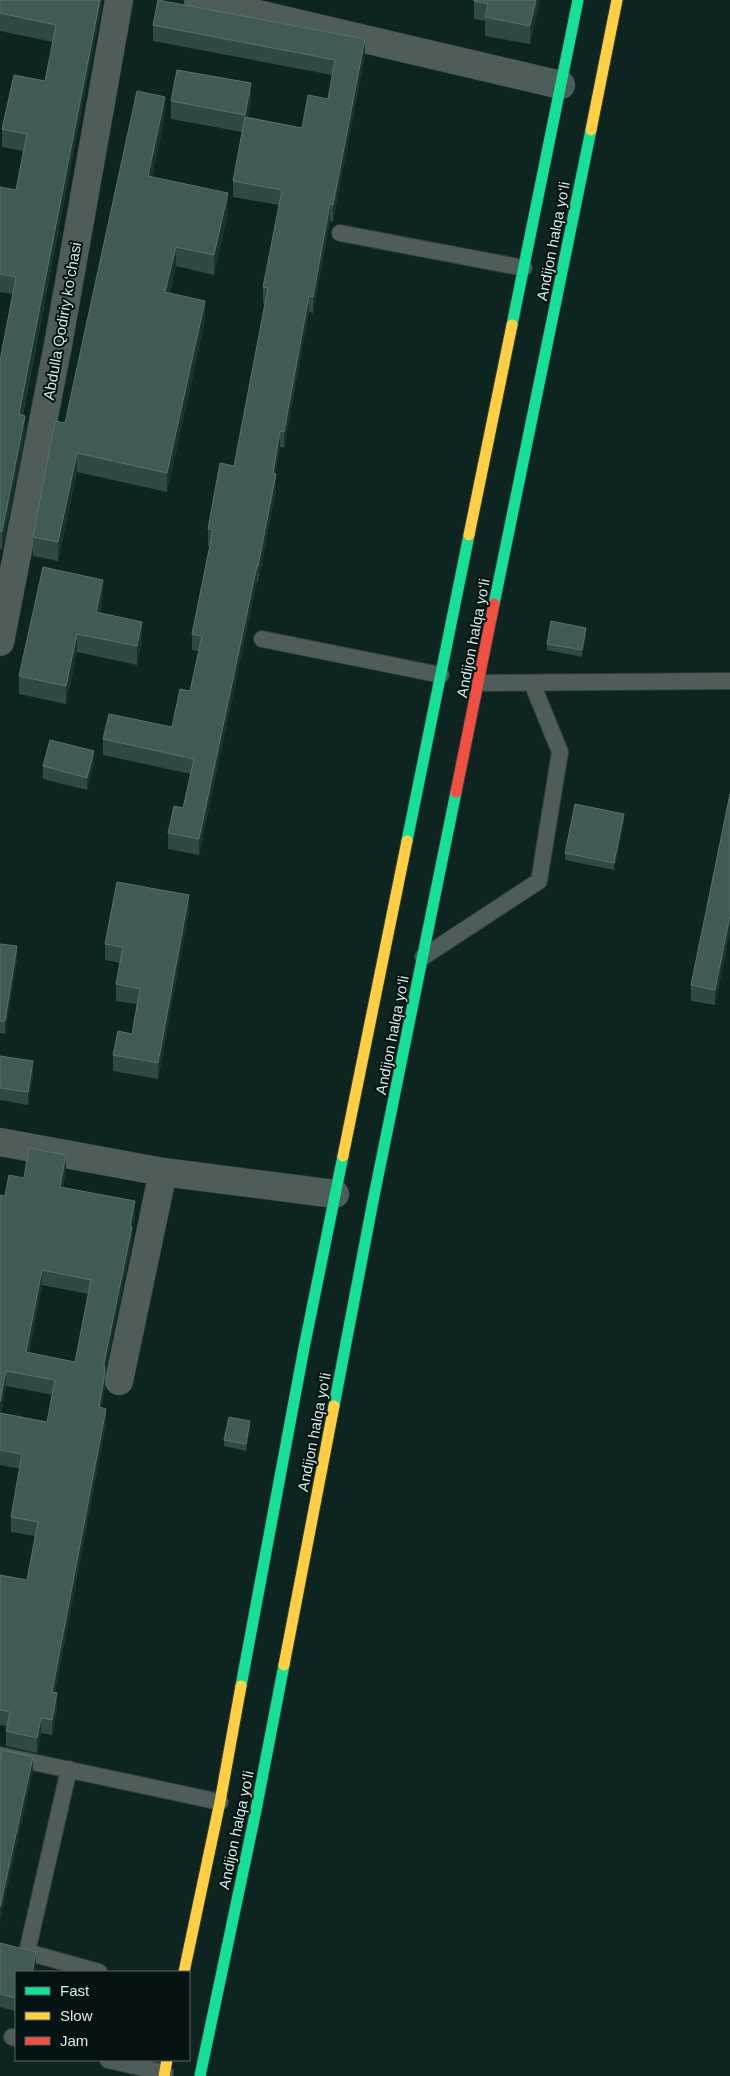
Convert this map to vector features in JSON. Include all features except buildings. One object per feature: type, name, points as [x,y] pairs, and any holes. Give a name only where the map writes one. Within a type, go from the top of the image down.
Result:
[{"type":"highway","name":"Andijon halqa yo‘li","points":[[184,1971],[220,1802],[302,1358],[578,0]]},
{"type":"highway","name":"Andijon halqa yo‘li","points":[[200,2076],[256,1810],[373,1201],[617,0]]},
{"type":"street","name":"Abdulla Qodiriy koʻchasi","points":[[0,642],[58,345],[119,0]]},
{"type":"street","points":[[198,0],[561,85]]},
{"type":"street","points":[[0,1142],[163,1172],[335,1194]]},
{"type":"street","points":[[119,1381],[163,1172]]},
{"type":"lane","points":[[340,233],[524,268]]},
{"type":"lane","points":[[262,639],[441,675]]},
{"type":"lane","points":[[479,683],[730,681]]},
{"type":"lane","points":[[423,957],[539,880],[560,752],[532,683]]},
{"type":"lane","points":[[0,1755],[220,1802]]},
{"type":"lane","points":[[69,1769],[27,1952],[94,1971]]},
{"type":"lane","points":[[114,2061],[165,2070]]},
{"type":"traffic: fast","points":[[512,325],[578,0]]},
{"type":"traffic: fast","points":[[494,604],[591,130]]},
{"type":"traffic: fast","points":[[407,841],[469,535]]},
{"type":"traffic: fast","points":[[334,1406],[373,1201],[456,792]]},
{"type":"traffic: fast","points":[[241,1686],[304,1348],[343,1156]]},
{"type":"traffic: fast","points":[[200,2076],[256,1810],[284,1665]]},
{"type":"traffic: slow","points":[[591,130],[617,0]]},
{"type":"traffic: slow","points":[[469,535],[512,325]]},
{"type":"traffic: slow","points":[[343,1156],[407,841]]},
{"type":"traffic: slow","points":[[284,1665],[334,1406]]},
{"type":"traffic: slow","points":[[184,1971],[220,1802],[241,1686]]},
{"type":"traffic: slow","points":[[164,2076],[167,2061]]},
{"type":"traffic: jam","points":[[456,792],[494,604]]}]
